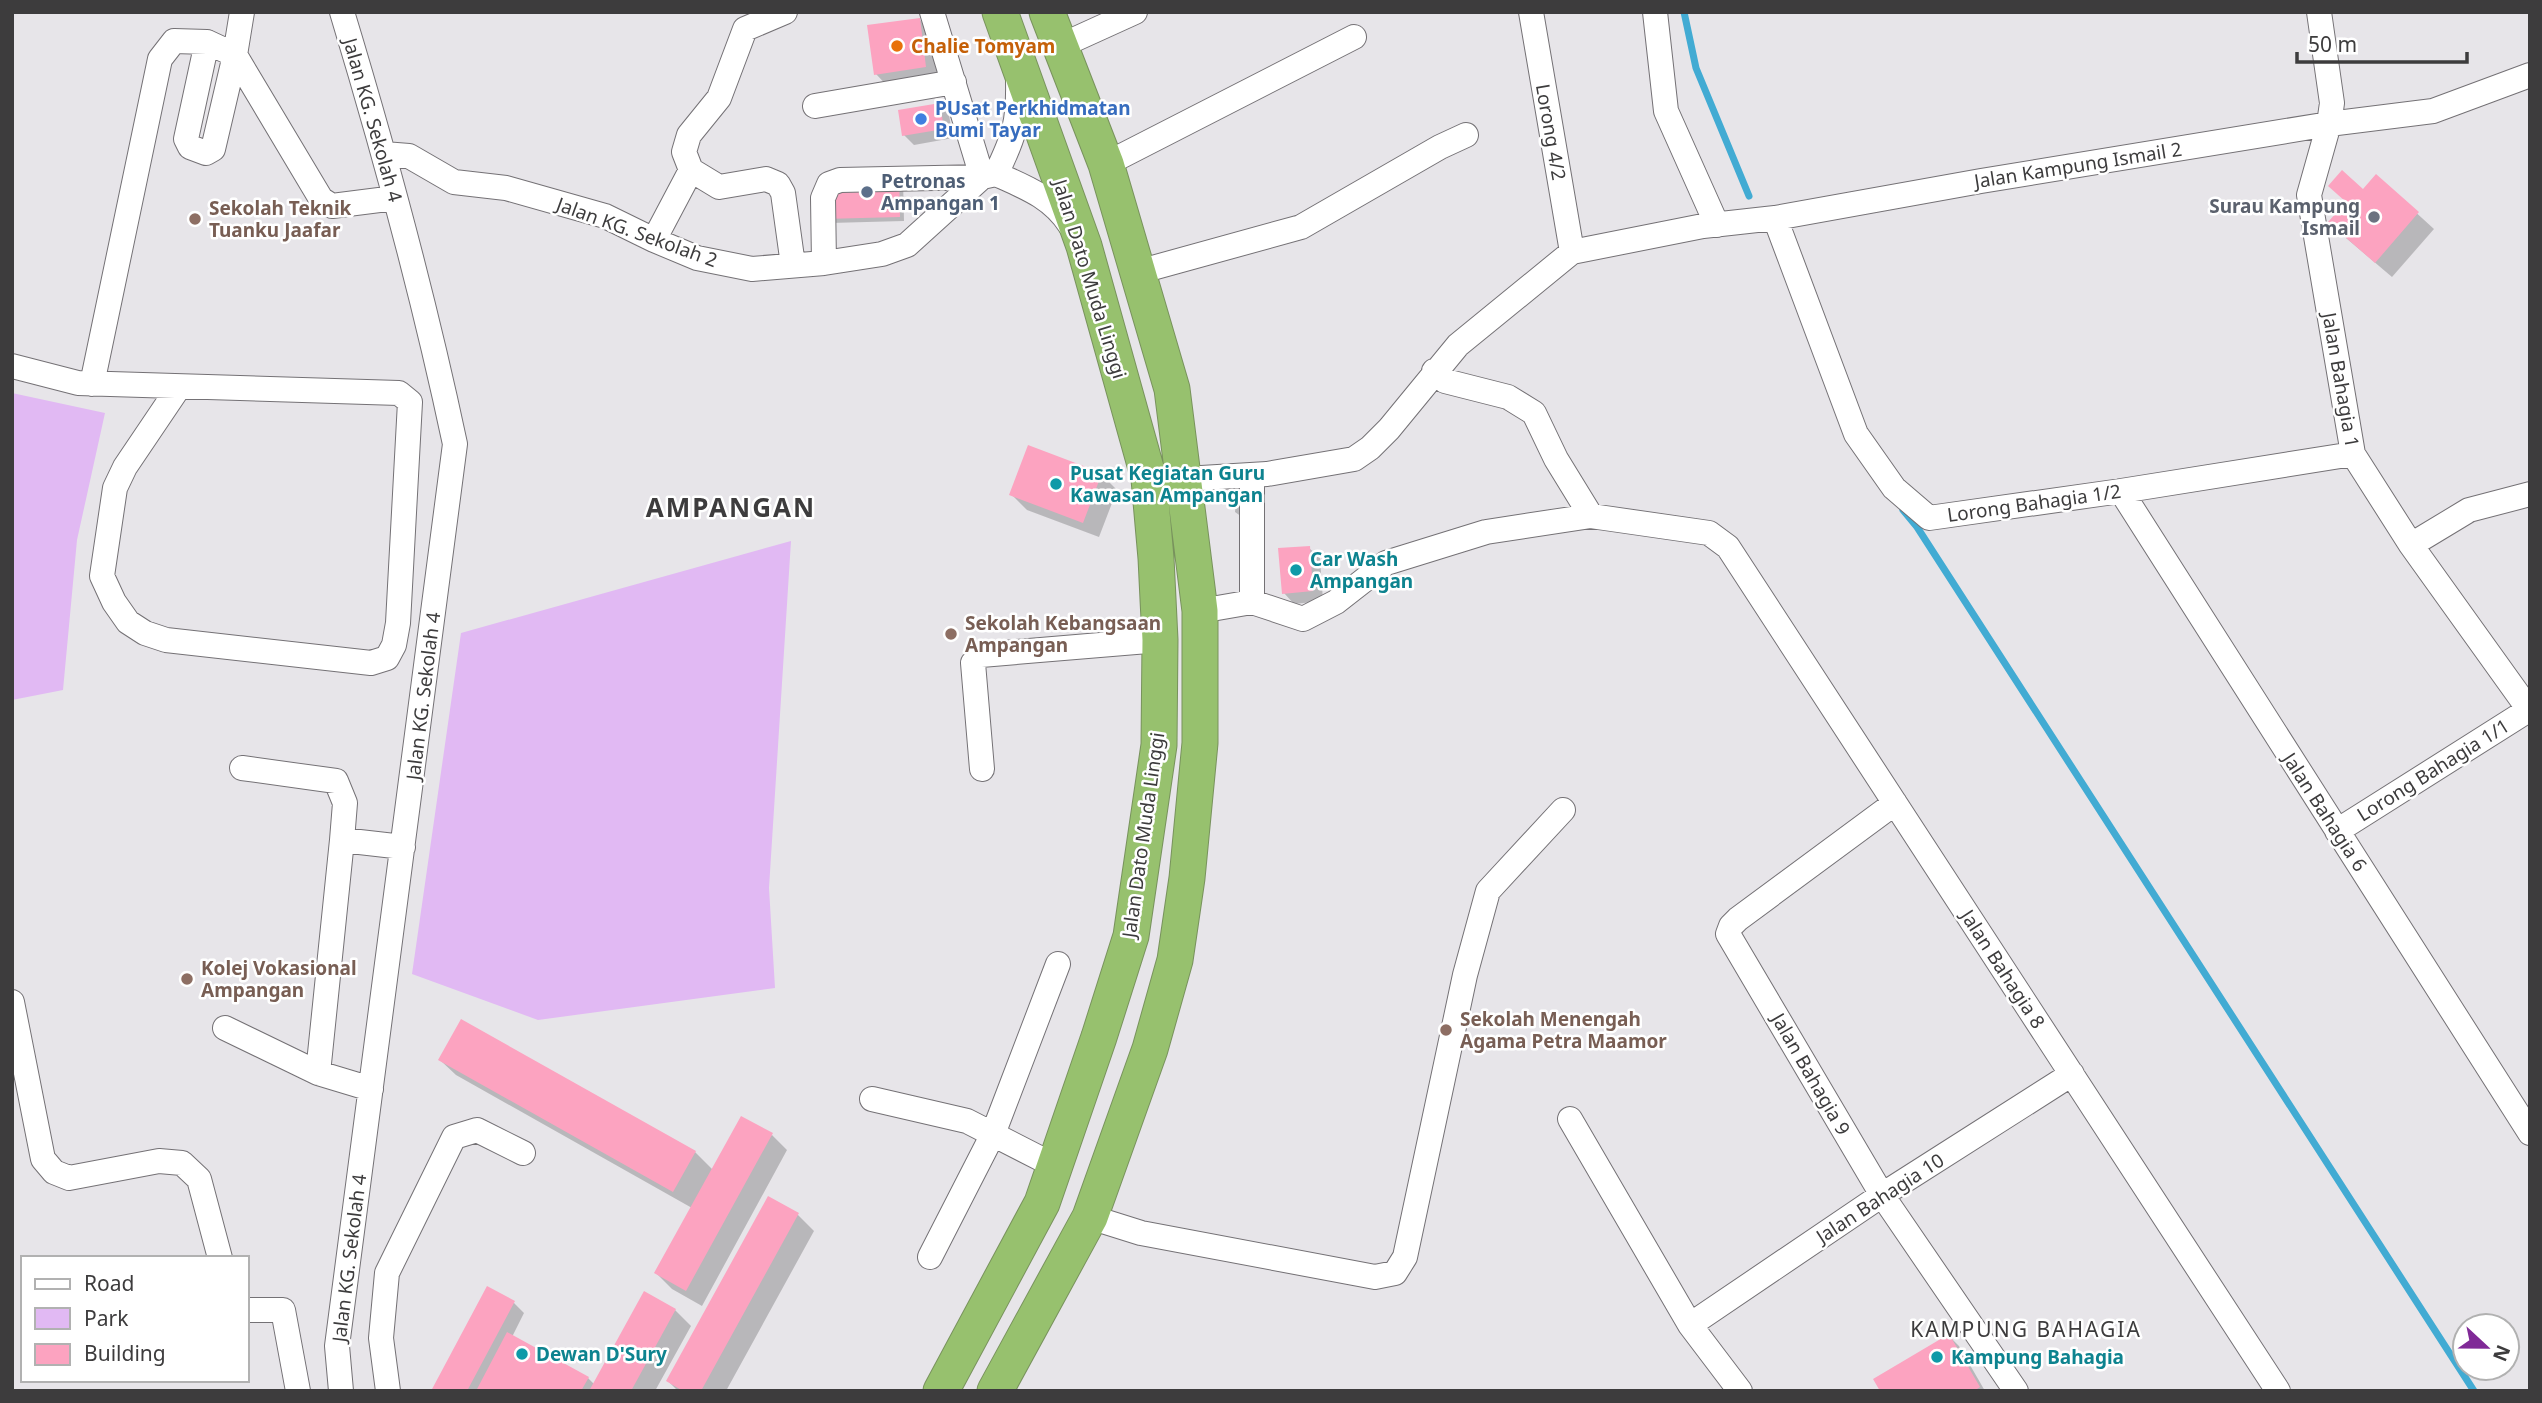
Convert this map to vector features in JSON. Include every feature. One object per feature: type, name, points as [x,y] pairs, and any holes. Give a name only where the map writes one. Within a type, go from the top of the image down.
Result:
[{"type":"highway","name":"Jalan Dato Muda Linggi","points":[[941,1391],[1042,1203],[1055,1166],[1131,936],[1159,745],[1160,640],[1149,479],[1084,246],[1000,12]]},
{"type":"highway","points":[[995,1391],[1090,1217],[1150,1049],[1175,960],[1187,878],[1200,743],[1200,611],[1172,388],[1106,164],[1058,47],[1047,12]]},
{"type":"street","points":[[207,42],[187,139],[190,147],[206,153],[213,149],[243,12]]},
{"type":"street","name":"Jalan KG. Sekolah 4","points":[[341,1391],[337,1346],[454,444],[438,367],[384,154],[342,12]]},
{"type":"street","points":[[785,12],[744,29],[719,98],[689,135],[684,152],[691,170],[719,187],[766,179],[778,184],[783,192],[793,265]]},
{"type":"street","points":[[932,12],[954,82],[989,176]]},
{"type":"street","points":[[1058,47],[1135,12]]},
{"type":"street","name":"Lorong 4/2","points":[[1531,12],[1572,251]]},
{"type":"street","points":[[1655,12],[1666,111],[1717,225]]},
{"type":"street","points":[[2319,12],[2332,103],[2329,124]]},
{"type":"street","points":[[1106,164],[1354,37]]},
{"type":"street","points":[[92,384],[160,59],[174,41],[207,42],[235,55],[321,199],[332,206],[395,198]]},
{"type":"street","name":"Jalan KG. Sekolah 2","points":[[384,154],[409,156],[454,182],[506,188],[605,216],[697,258],[752,269],[824,263],[882,254],[907,245],[989,176],[1010,144],[1019,113],[1017,61]]},
{"type":"street","name":"Jalan Kampung Ismail 2","points":[[1572,251],[2329,124],[2433,111],[2530,75]]},
{"type":"street","points":[[815,106],[954,82]]},
{"type":"street","name":"Jalan Bahagia 1","points":[[2329,124],[2309,195],[2353,454],[2411,545],[2529,710]]},
{"type":"street","points":[[1138,272],[1301,226],[1466,135]]},
{"type":"street","points":[[654,240],[691,170]]},
{"type":"street","points":[[824,263],[823,198],[829,184],[840,180],[989,176],[1038,193],[1059,209],[1084,246]]},
{"type":"street","name":"Lorong Bahagia 1/2","points":[[1775,218],[1856,434],[1894,488],[1929,518],[2353,454]]},
{"type":"street","points":[[1185,479],[1252,475],[1354,459],[1389,429],[1458,345],[1572,251]]},
{"type":"street","points":[[12,366],[92,384],[399,393],[410,402],[398,623],[394,645],[387,658],[371,663],[166,640],[145,633],[128,622],[114,603],[102,576],[115,488],[125,467],[179,387]]},
{"type":"street","points":[[1200,611],[1252,601],[1303,619],[1336,602],[1386,563],[1486,532],[1591,516],[1556,459],[1534,413],[1508,397],[1445,381],[1434,371]]},
{"type":"street","points":[[1252,475],[1252,601]]},
{"type":"street","name":"Jalan Bahagia 6","points":[[2120,491],[2530,1133]]},
{"type":"street","points":[[2411,545],[2469,510],[2530,494]]},
{"type":"street","name":"Jalan Bahagia 8","points":[[1591,516],[1709,533],[1728,547],[2277,1390]]},
{"type":"street","points":[[982,769],[972,663],[981,655],[1160,640]]},
{"type":"street","name":"Lorong Bahagia 1/1","points":[[2337,831],[2529,710]]},
{"type":"street","points":[[242,768],[336,781],[345,803],[318,1073]]},
{"type":"street","name":"Jalan Bahagia 9","points":[[1895,803],[1738,919],[1728,934],[1882,1195],[2016,1391]]},
{"type":"street","points":[[1090,1217],[1141,1233],[1375,1277],[1395,1273],[1405,1257],[1465,975],[1488,891],[1563,810]]},
{"type":"street","points":[[342,840],[403,847]]},
{"type":"street","points":[[930,1257],[993,1134],[1058,964]]},
{"type":"street","points":[[12,1002],[43,1159],[54,1172],[69,1178],[159,1161],[182,1163],[199,1179],[219,1256]]},
{"type":"street","points":[[225,1028],[318,1073],[371,1088]]},
{"type":"street","name":"Jalan Bahagia 10","points":[[1690,1325],[1882,1195],[2072,1074]]},
{"type":"street","points":[[873,1099],[967,1121],[1055,1166]]},
{"type":"street","points":[[1570,1119],[1690,1325],[1740,1391]]},
{"type":"street","points":[[388,1391],[381,1338],[387,1273],[454,1138],[477,1130],[523,1153]]},
{"type":"street","points":[[248,1310],[283,1310],[298,1391]]},
{"type":"green space","points":[[12,393],[105,413],[77,540],[63,690],[12,700]]},
{"type":"green space","points":[[791,541],[769,888],[775,988],[538,1020],[412,974],[461,633]]},
{"type":"building","name":"Chalie Tomyam","points":[[920,18],[926,67],[874,75],[867,25]]},
{"type":"building","name":"PUsat Perkhidmatan Bumi Tayar","points":[[940,103],[944,129],[902,136],[898,110]]},
{"type":"building","name":"Surau Kampung Ismail","points":[[2342,170],[2363,189],[2376,174],[2419,212],[2375,263],[2328,222],[2346,202],[2328,186]]},
{"type":"building","points":[[871,173],[899,173],[900,217],[823,219],[823,193],[871,192]]},
{"type":"building","name":"Pusat Kegiatan Guru Kawasan Ampangan","points":[[1028,445],[1102,473],[1083,523],[1009,495]]},
{"type":"building","name":"Car Wash Ampangan","points":[[1310,546],[1313,591],[1282,594],[1278,548]]},
{"type":"building","points":[[461,1019],[696,1151],[673,1192],[438,1060]]},
{"type":"building","points":[[741,1116],[773,1133],[686,1291],[654,1273]]},
{"type":"building","points":[[768,1196],[799,1213],[701,1391],[683,1391],[666,1381]]},
{"type":"building","points":[[487,1286],[515,1301],[467,1391],[431,1391]]},
{"type":"building","points":[[644,1291],[676,1309],[631,1391],[589,1391]]},
{"type":"building","name":"Dewan D'Sury","points":[[507,1332],[589,1377],[581,1391],[476,1391]]},
{"type":"building","name":"Kampung Bahagia","points":[[1949,1334],[1980,1387],[1974,1391],[1880,1391],[1873,1379]]},
{"type":"waterway","points":[[1684,12],[1696,68],[1749,196]]},
{"type":"waterway","points":[[1903,510],[1917,527],[2474,1391]]},
{"type":"place","name":"Chalie Tomyam","points":[[897,46]]},
{"type":"place","name":"PUsat Perkhidmatan Bumi Tayar","points":[[921,119]]},
{"type":"place","name":"Petronas Ampangan 1","points":[[867,192]]},
{"type":"place","name":"Surau Kampung Ismail","points":[[2374,217]]},
{"type":"place","name":"Sekolah Teknik Tuanku Jaafar","points":[[195,219]]},
{"type":"place","name":"Pusat Kegiatan Guru Kawasan Ampangan","points":[[1056,484]]},
{"type":"place","name":"Car Wash Ampangan","points":[[1296,570]]},
{"type":"place","name":"Sekolah Kebangsaan Ampangan","points":[[951,634]]},
{"type":"place","name":"Kolej Vokasional Ampangan","points":[[187,979]]},
{"type":"place","name":"Sekolah Menengah Agama Petra Maamor","points":[[1446,1030]]},
{"type":"place","name":"Dewan D'Sury","points":[[522,1354]]},
{"type":"place","name":"Kampung Bahagia","points":[[1937,1357]]},
{"type":"district","name":"AMPANGAN","points":[[731,507]]},
{"type":"district","name":"KAMPUNG BAHAGIA","points":[[2026,1329]]}]
